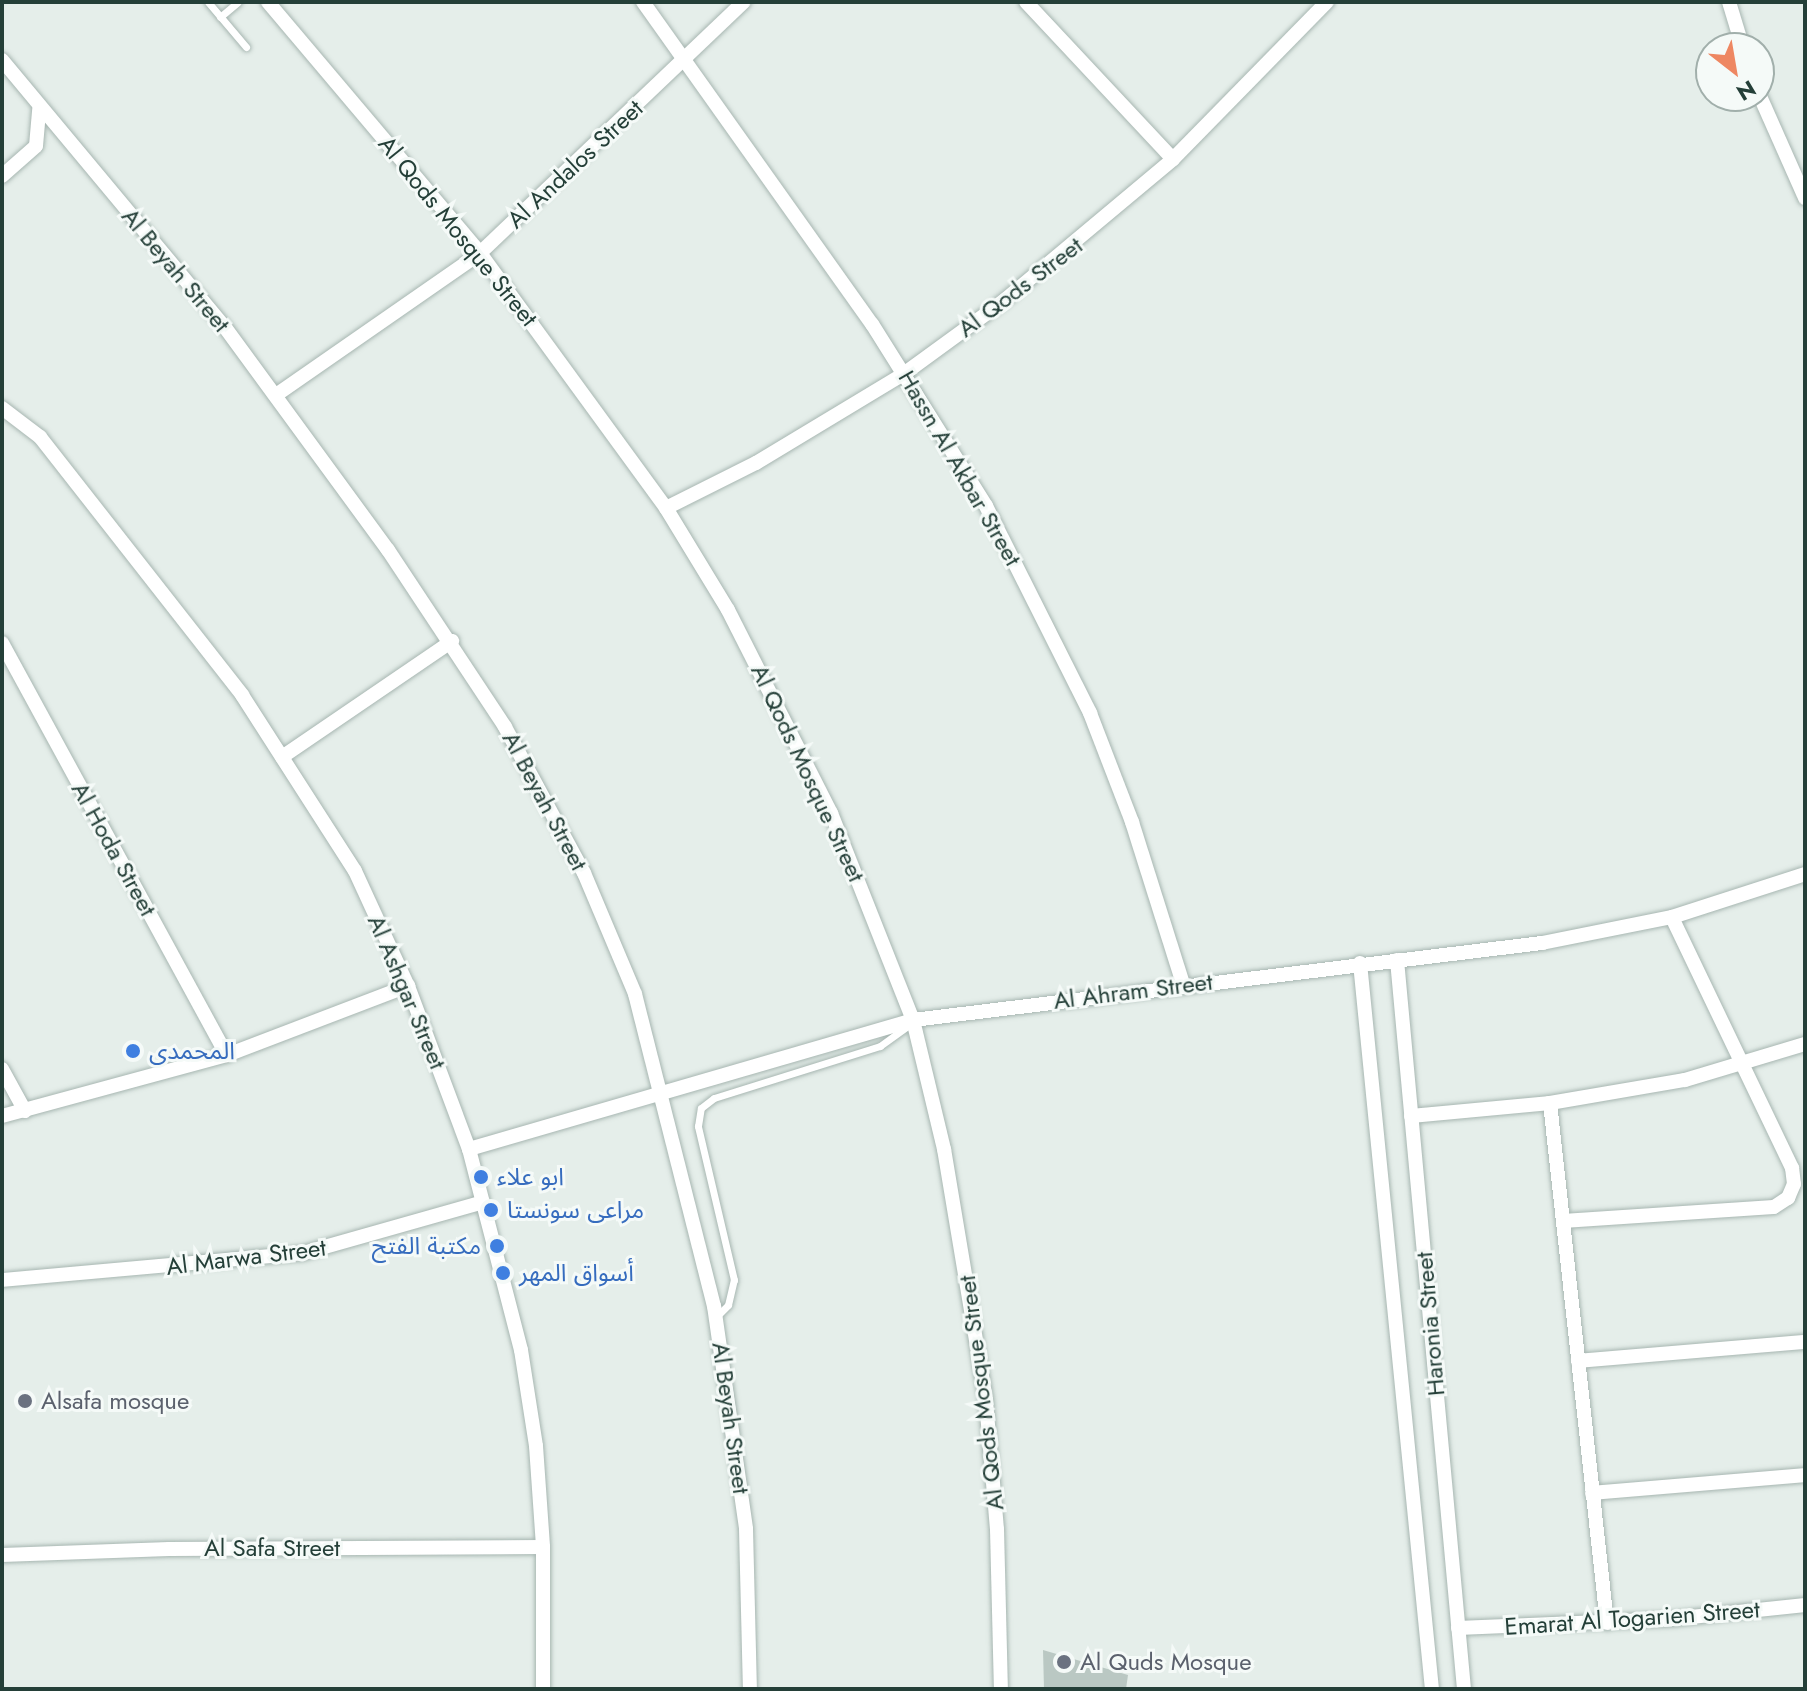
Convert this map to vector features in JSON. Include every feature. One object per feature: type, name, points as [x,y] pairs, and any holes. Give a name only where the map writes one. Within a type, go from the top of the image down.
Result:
[{"type":"street","name":"Al Qods Mosque Street","points":[[268,2],[480,253],[666,508],[788,723],[831,813],[913,1020],[963,1246],[986,1401],[997,1529],[1001,1689]]},
{"type":"street","name":"Hassn Al Akbar Street","points":[[643,2],[905,373],[986,506],[1090,713],[1132,822],[1183,984]]},
{"type":"street","name":"Al Andalos Street","points":[[276,395],[480,253],[744,2]]},
{"type":"street","points":[[1026,2],[1173,159]]},
{"type":"street","name":"Al Qods Street","points":[[666,508],[756,463],[905,373],[1080,241],[1173,159],[1327,2]]},
{"type":"street","points":[[1729,2],[1738,32]]},
{"type":"street","name":"Al Beyah Street","points":[[2,60],[276,395],[452,641],[505,727],[584,873],[635,994],[716,1317],[746,1529],[750,1689]]},
{"type":"street","points":[[2,176],[36,146],[42,123],[38,106]]},
{"type":"street","points":[[1767,112],[1805,198]]},
{"type":"street","name":"Al Ashgar Street","points":[[2,408],[40,437],[160,586],[282,757],[355,871],[408,986],[469,1149],[521,1350],[536,1446],[543,1547],[543,1689]]},
{"type":"street","points":[[282,757],[452,641]]},
{"type":"street","name":"Al Hoda Street","points":[[2,643],[227,1055]]},
{"type":"street","name":"Al Ahram Street","points":[[469,1149],[913,1020],[1183,984],[1542,943],[1672,917],[1805,874]]},
{"type":"street","points":[[1563,1221],[1774,1207],[1788,1198],[1794,1184],[1792,1168],[1672,917]]},
{"type":"street","name":"Haronia Street","points":[[1397,960],[1464,1689]]},
{"type":"street","name":"Haronia Street","points":[[1360,963],[1432,1689]]},
{"type":"street","points":[[2,1116],[227,1055],[408,986]]},
{"type":"street","points":[[1411,1116],[1550,1103],[1685,1080],[1805,1044]]},
{"type":"street","points":[[2,1069],[25,1111]]},
{"type":"street","points":[[1550,1103],[1607,1623]]},
{"type":"street","name":"Al Marwa Street","points":[[2,1280],[303,1253],[483,1202]]},
{"type":"street","points":[[1578,1361],[1805,1342]]},
{"type":"street","points":[[1592,1493],[1805,1475]]},
{"type":"street","name":"Al Safa Street","points":[[2,1555],[543,1547]]},
{"type":"street","name":"Emarat Al Togarien Street","points":[[1458,1628],[1607,1623],[1805,1605]]},
{"type":"lane","points":[[208,2],[246,47]]},
{"type":"lane","points":[[220,17],[238,2]]},
{"type":"lane","points":[[716,1317],[732,1297],[734,1280],[698,1126],[701,1108],[714,1098],[880,1046],[913,1020]]},
{"type":"building","name":"Al Quds Mosque","points":[[1043,1650],[1128,1675],[1126,1689],[1044,1689]]},
{"type":"place","name":"المحمدى","points":[[133,1051]]},
{"type":"place","name":"ابو علاء","points":[[481,1177]]},
{"type":"place","name":"مراعى سونستا","points":[[491,1210]]},
{"type":"place","name":"مكتبة الفتح","points":[[497,1246]]},
{"type":"place","name":"أسواق المهر","points":[[503,1273]]},
{"type":"place","name":"Alsafa mosque","points":[[25,1401]]},
{"type":"place","name":"Al Quds Mosque","points":[[1064,1662]]}]
